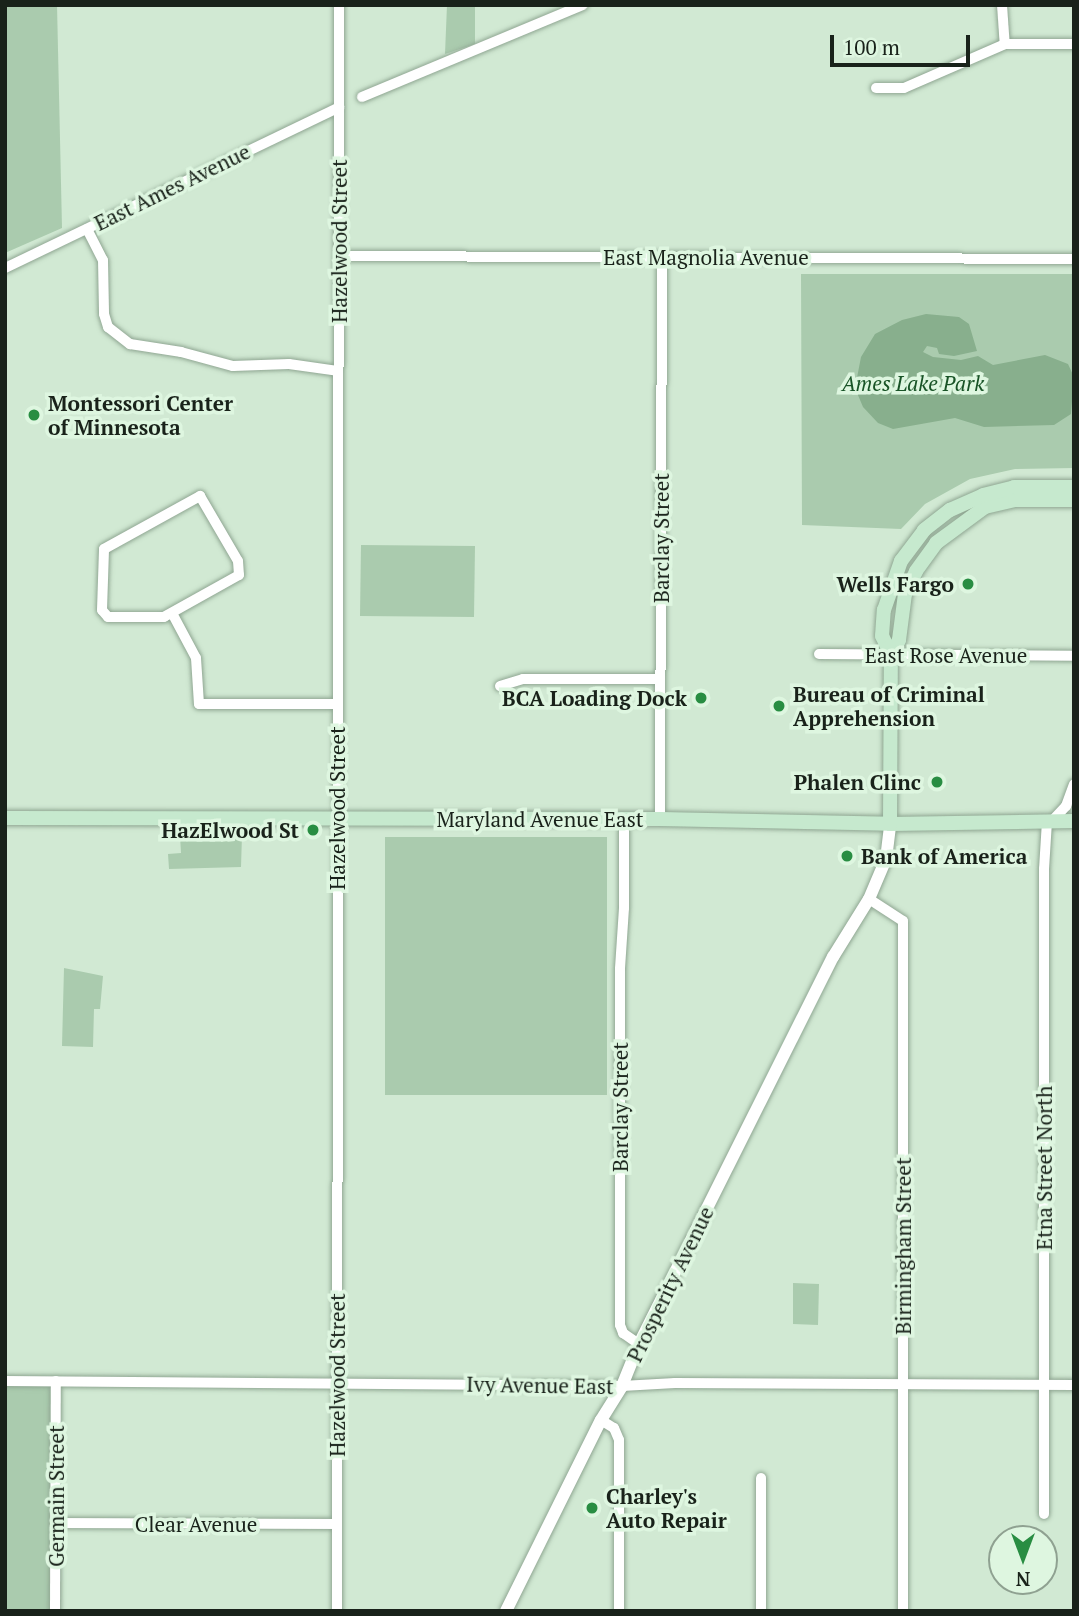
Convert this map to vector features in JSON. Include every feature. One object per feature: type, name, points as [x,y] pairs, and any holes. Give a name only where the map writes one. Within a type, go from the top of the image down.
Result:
[{"type":"main road","points":[[890,824],[891,654],[882,636],[891,585],[901,561],[924,530],[950,510],[983,495],[1014,487],[1074,487]]},
{"type":"main road","points":[[891,654],[899,640],[905,594],[916,571],[936,543],[985,507],[1015,500],[1074,499]]},
{"type":"main road","name":"Maryland Avenue East","points":[[5,818],[624,819],[890,824],[1074,821]]},
{"type":"street","name":"Hazelwood Street","points":[[337,1611],[339,5]]},
{"type":"street","points":[[362,97],[583,5]]},
{"type":"street","points":[[1002,5],[1004,44]]},
{"type":"street","points":[[876,88],[904,88],[1004,44],[1074,44]]},
{"type":"street","name":"East Ames Avenue","points":[[5,268],[339,107]]},
{"type":"street","points":[[87,229],[103,260],[104,314],[108,327],[130,344],[181,352],[233,366],[289,364],[338,371]]},
{"type":"street","name":"East Magnolia Avenue","points":[[339,257],[1074,258]]},
{"type":"street","name":"Barclay Street","points":[[660,820],[662,257]]},
{"type":"street","points":[[201,496],[232,550],[240,570],[236,576],[172,613],[157,618],[108,617],[102,610],[102,554],[108,545],[116,540],[201,496]]},
{"type":"street","points":[[172,613],[196,658],[199,704],[337,704]]},
{"type":"street","name":"East Rose Avenue","points":[[819,654],[1074,656]]},
{"type":"street","points":[[500,686],[523,679],[660,679]]},
{"type":"street","points":[[1049,821],[1066,806],[1074,784]]},
{"type":"street","name":"Barclay Street","points":[[624,819],[624,908],[620,963],[620,1325],[623,1333],[639,1344]]},
{"type":"street","name":"Etna Street North","points":[[1044,1514],[1049,821]]},
{"type":"street","name":"Prosperity Avenue","points":[[506,1611],[601,1420],[622,1386],[639,1344],[832,957],[869,899],[886,859],[890,824]]},
{"type":"street","name":"Birmingham Street","points":[[869,899],[903,921],[902,1611]]},
{"type":"street","name":"Ivy Avenue East","points":[[5,1381],[622,1386],[675,1383],[1074,1385]]},
{"type":"street","name":"Germain Street","points":[[55,1611],[56,1381]]},
{"type":"street","points":[[601,1420],[614,1428],[619,1440],[619,1611]]},
{"type":"street","points":[[761,1478],[761,1611]]},
{"type":"street","name":"Clear Avenue","points":[[55,1523],[337,1524]]},
{"type":"green space","points":[[5,5],[57,5],[62,228],[5,253]]},
{"type":"green space","points":[[447,5],[475,5],[475,44],[445,54]]},
{"type":"green space","name":"Ames Lake Park","points":[[801,274],[1074,274],[1074,468],[1015,469],[970,479],[925,504],[901,529],[802,525]]},
{"type":"green space","points":[[361,545],[475,546],[474,617],[360,616]]},
{"type":"green space","points":[[242,835],[241,867],[169,869],[168,854],[181,853],[180,836]]},
{"type":"green space","points":[[385,837],[607,837],[607,1095],[385,1095]]},
{"type":"green space","points":[[64,968],[103,976],[100,1009],[94,1009],[93,1047],[62,1046]]},
{"type":"green space","points":[[793,1283],[819,1284],[818,1325],[793,1324]]},
{"type":"green space","points":[[5,1381],[56,1381],[55,1611],[5,1611]]},
{"type":"shaded area","points":[[926,314],[959,317],[969,324],[977,351],[954,356],[939,354],[937,348],[927,346],[923,352],[933,357],[961,360],[978,356],[993,365],[1045,355],[1068,364],[1074,377],[1071,414],[1054,425],[984,427],[955,418],[893,429],[878,423],[863,407],[855,388],[861,357],[875,334],[902,320]]},
{"type":"place","name":"Montessori Center of Minnesota","points":[[34,415]]},
{"type":"place","name":"Wells Fargo","points":[[968,584]]},
{"type":"place","name":"BCA Loading Dock","points":[[701,698]]},
{"type":"place","name":"Bureau of Criminal Apprehension","points":[[779,706]]},
{"type":"place","name":"Phalen Clinc","points":[[937,782]]},
{"type":"place","name":"HazElwood St","points":[[313,830]]},
{"type":"place","name":"Bank of America","points":[[847,856]]},
{"type":"place","name":"Charley's Auto Repair","points":[[592,1508]]}]
